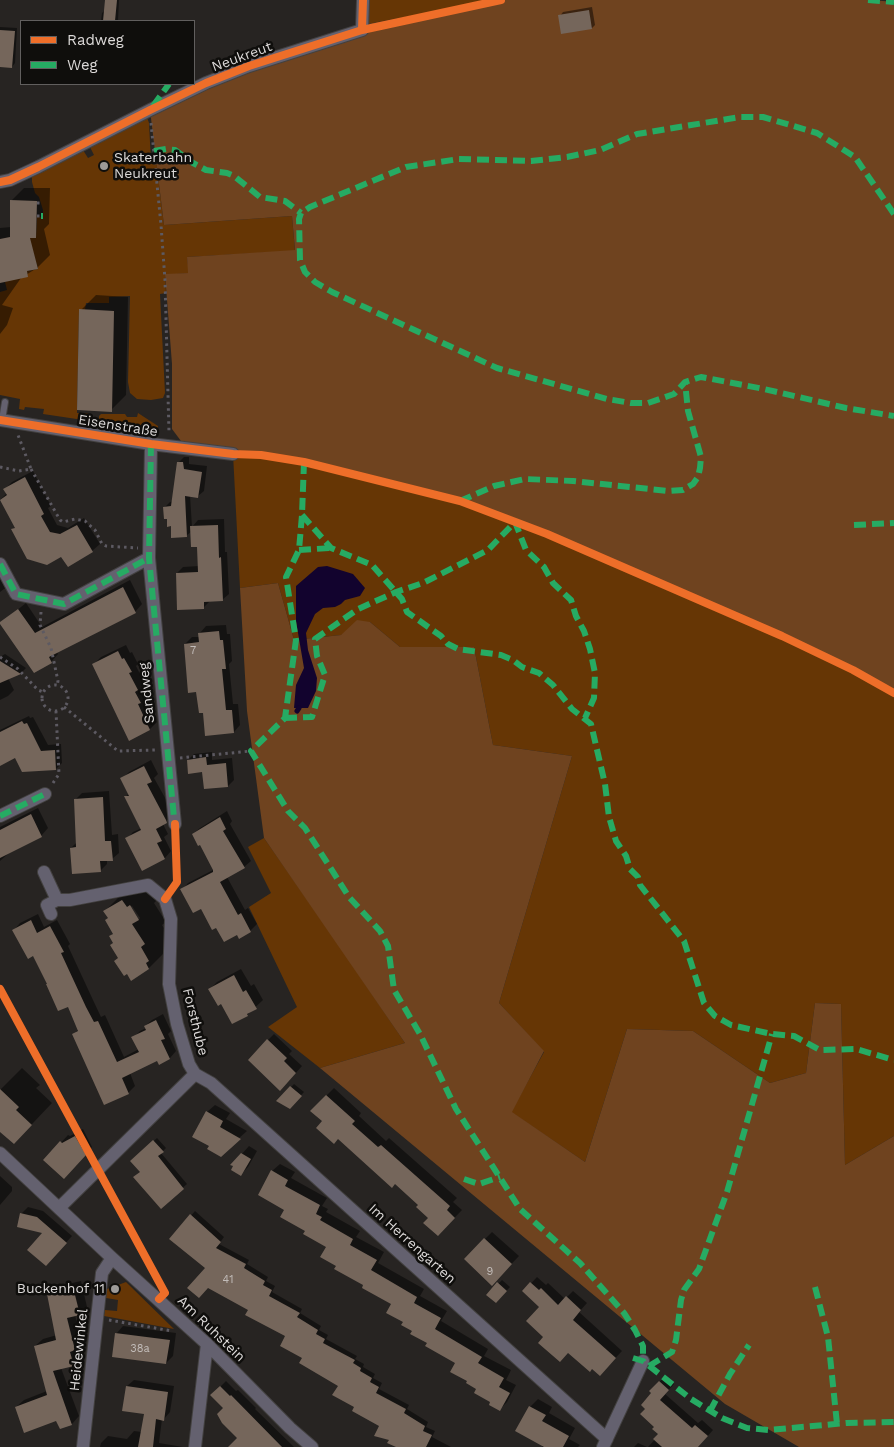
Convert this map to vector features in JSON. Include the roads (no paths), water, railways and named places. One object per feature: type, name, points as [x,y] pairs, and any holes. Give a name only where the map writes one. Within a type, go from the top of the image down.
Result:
[{"type":"street","name":"Neukreut","points":[[0,182],[10,180],[38,167],[206,83],[249,66],[362,30],[363,0]]},
{"type":"street","name":"Eisenstraße","points":[[1,420],[151,444],[233,454]]},
{"type":"street","name":"Sandweg","points":[[151,444],[149,553],[175,824]]},
{"type":"street","points":[[0,564],[16,594],[64,604],[149,553]]},
{"type":"street","points":[[0,816],[45,794]]},
{"type":"street","points":[[44,872],[58,900],[46,905],[51,914]]},
{"type":"street","name":"Forsthube","points":[[58,900],[70,900],[148,886],[165,899],[171,919],[170,984],[177,1024],[189,1064],[196,1074],[59,1208]]},
{"type":"street","name":"Im Herrengarten","points":[[196,1074],[211,1083],[605,1443]]},
{"type":"street","name":"Am Ruhstein","points":[[0,1153],[207,1344],[290,1428],[312,1447]]},
{"type":"street","name":"Heidewinkel","points":[[83,1447],[102,1273],[112,1258]]},
{"type":"street","points":[[195,1447],[207,1344]]},
{"type":"street","points":[[605,1443],[643,1361]]},
{"type":"lane","points":[[1,420],[5,402]]},
{"type":"place","name":"Skaterbahn Neukreut","points":[[104,166]]},
{"type":"place","name":"Buckenhof 11","points":[[115,1289]]}]
